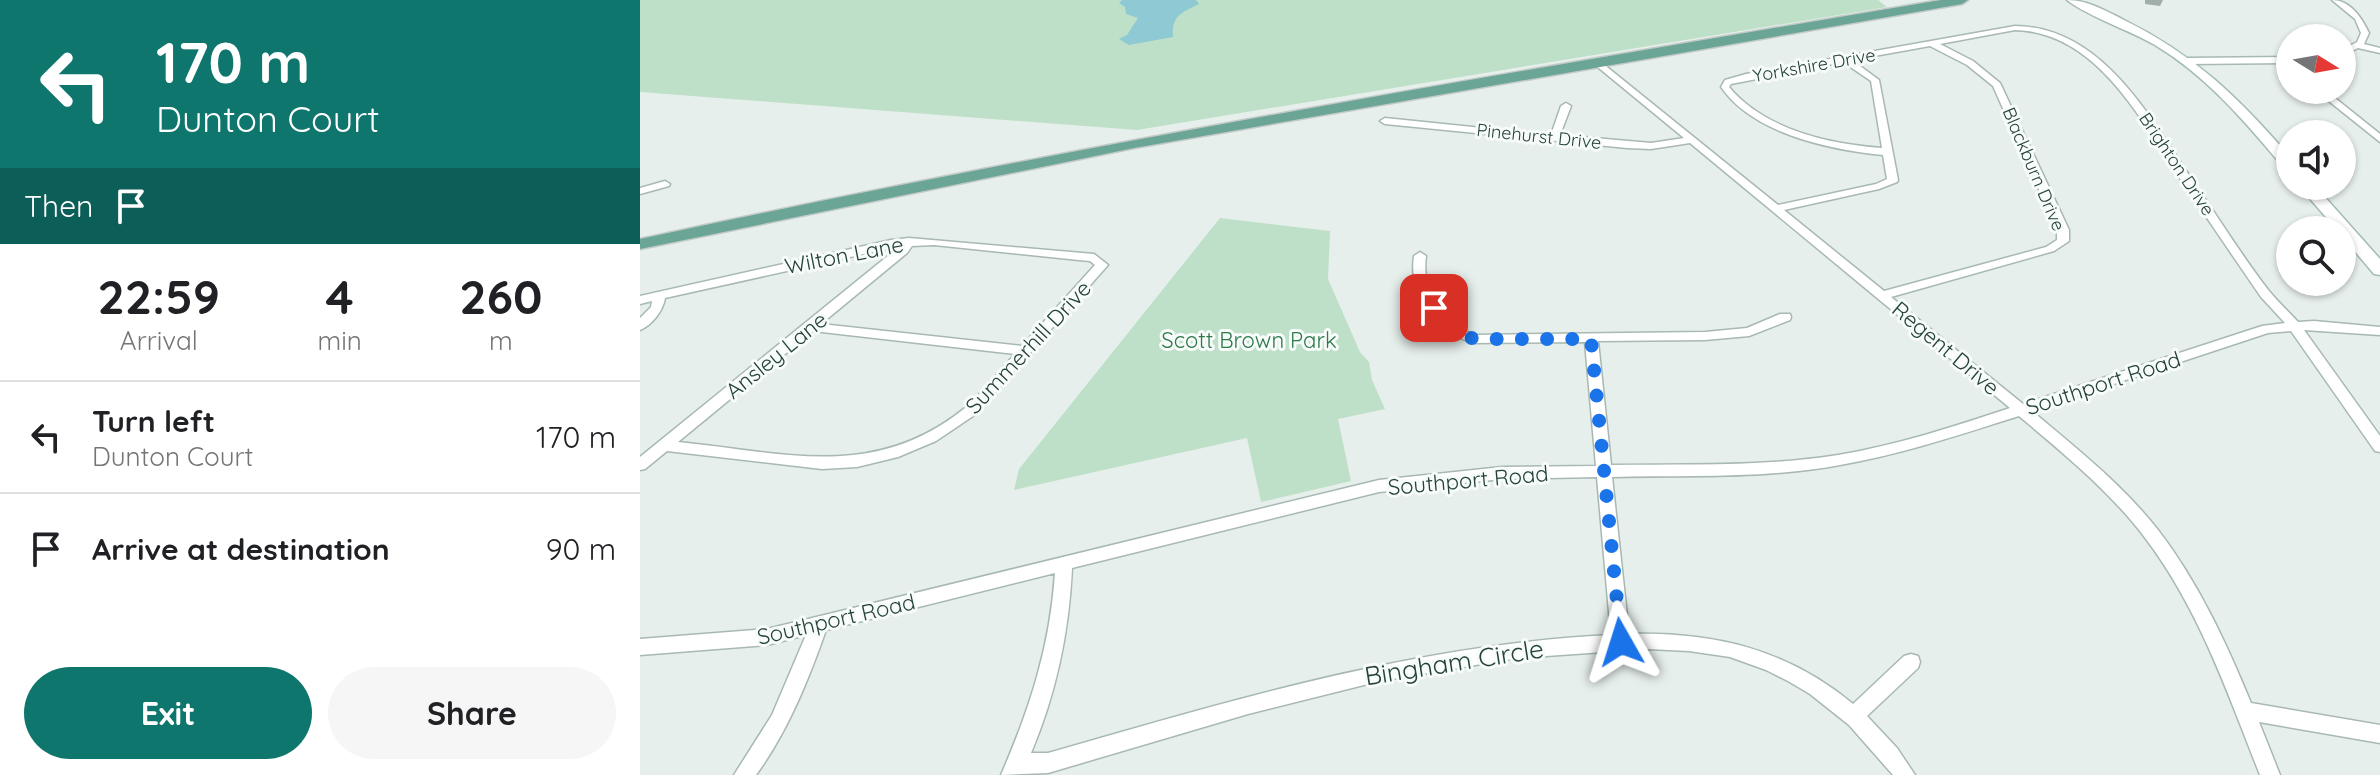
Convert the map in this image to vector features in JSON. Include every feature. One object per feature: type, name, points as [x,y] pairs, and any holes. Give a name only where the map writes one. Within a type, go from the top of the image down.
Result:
[{"type":"main road","points":[[640,244],[1033,161],[1962,0]]},
{"type":"street","points":[[2072,0],[2125,25],[2188,61],[2243,112],[2276,150]]},
{"type":"street","points":[[2336,0],[2358,18],[2364,28],[2365,33],[2358,45],[2380,51]]},
{"type":"street","name":"Yorkshire Drive","points":[[1888,152],[1829,145],[1794,135],[1772,125],[1725,90],[1726,84],[1735,79],[2039,26]]},
{"type":"street","name":"Brighton Drive","points":[[2039,26],[2077,48],[2126,91],[2265,294],[2293,324],[2380,447]]},
{"type":"street","name":"Blackburn Drive","points":[[1883,295],[2050,249],[2063,241],[2063,230],[2003,94],[1981,71],[1931,43]]},
{"type":"street","points":[[1778,208],[1889,183],[1894,175],[1875,80],[1844,59]]},
{"type":"street","points":[[2188,61],[2276,60]]},
{"type":"street","name":"Regent Drive","points":[[1597,62],[1778,208],[2108,485],[2153,536],[2198,607],[2270,775]]},
{"type":"street","points":[[2336,104],[2380,139]]},
{"type":"street","points":[[1555,137],[1566,106]]},
{"type":"street","name":"Pinehurst Drive","points":[[1385,121],[1651,146],[1693,140]]},
{"type":"street","points":[[640,191],[665,184]]},
{"type":"street","points":[[2319,200],[2380,270]]},
{"type":"street","name":"Wilton Lane","points":[[640,300],[847,251],[909,241],[1079,256],[1099,261]]},
{"type":"street","name":"Ansley Lane","points":[[640,465],[813,327],[903,251],[909,241]]},
{"type":"street","points":[[1420,256],[1417,268],[1422,290],[1446,327],[1474,339],[1591,339],[1749,332],[1785,317]]},
{"type":"street","name":"Summerhill Drive","points":[[665,446],[825,466],[882,457],[915,445],[948,428],[971,411],[1101,269],[1099,261]]},
{"type":"street","points":[[640,326],[657,308],[659,295]]},
{"type":"street","name":"Southport Road","points":[[640,647],[767,637],[1379,486],[1502,473],[1758,469],[1838,460],[1920,443],[2267,329],[2293,324],[2380,331]]},
{"type":"street","points":[[813,327],[1026,351]]},
{"type":"street","points":[[1591,339],[1621,642]]},
{"type":"street","points":[[1014,769],[1046,693],[1054,657],[1064,564]]},
{"type":"street","points":[[744,775],[794,695],[819,625]]},
{"type":"street","name":"Bingham Circle","points":[[1014,769],[1048,763],[1292,691],[1401,666],[1491,652],[1621,642],[1683,642],[1748,654],[1791,672],[1854,716],[1891,754],[1905,775]]},
{"type":"street","points":[[1854,716],[1911,662]]},
{"type":"street","points":[[2244,711],[2380,734]]},
{"type":"green space","points":[[640,0],[1878,0],[1887,7],[1137,130],[640,92]]},
{"type":"green space","name":"Scott Brown Park","points":[[1220,218],[1330,231],[1328,279],[1360,352],[1369,362],[1372,380],[1385,409],[1338,419],[1351,481],[1261,502],[1247,438],[1014,490],[1019,469]]},
{"type":"water","points":[[1122,0],[1196,0],[1199,4],[1176,19],[1173,37],[1129,45],[1119,39],[1127,35],[1138,18],[1126,14],[1125,7],[1119,3]]},
{"type":"route","points":[[1434,308],[1446,327],[1474,339],[1591,339],[1621,642]]}]
